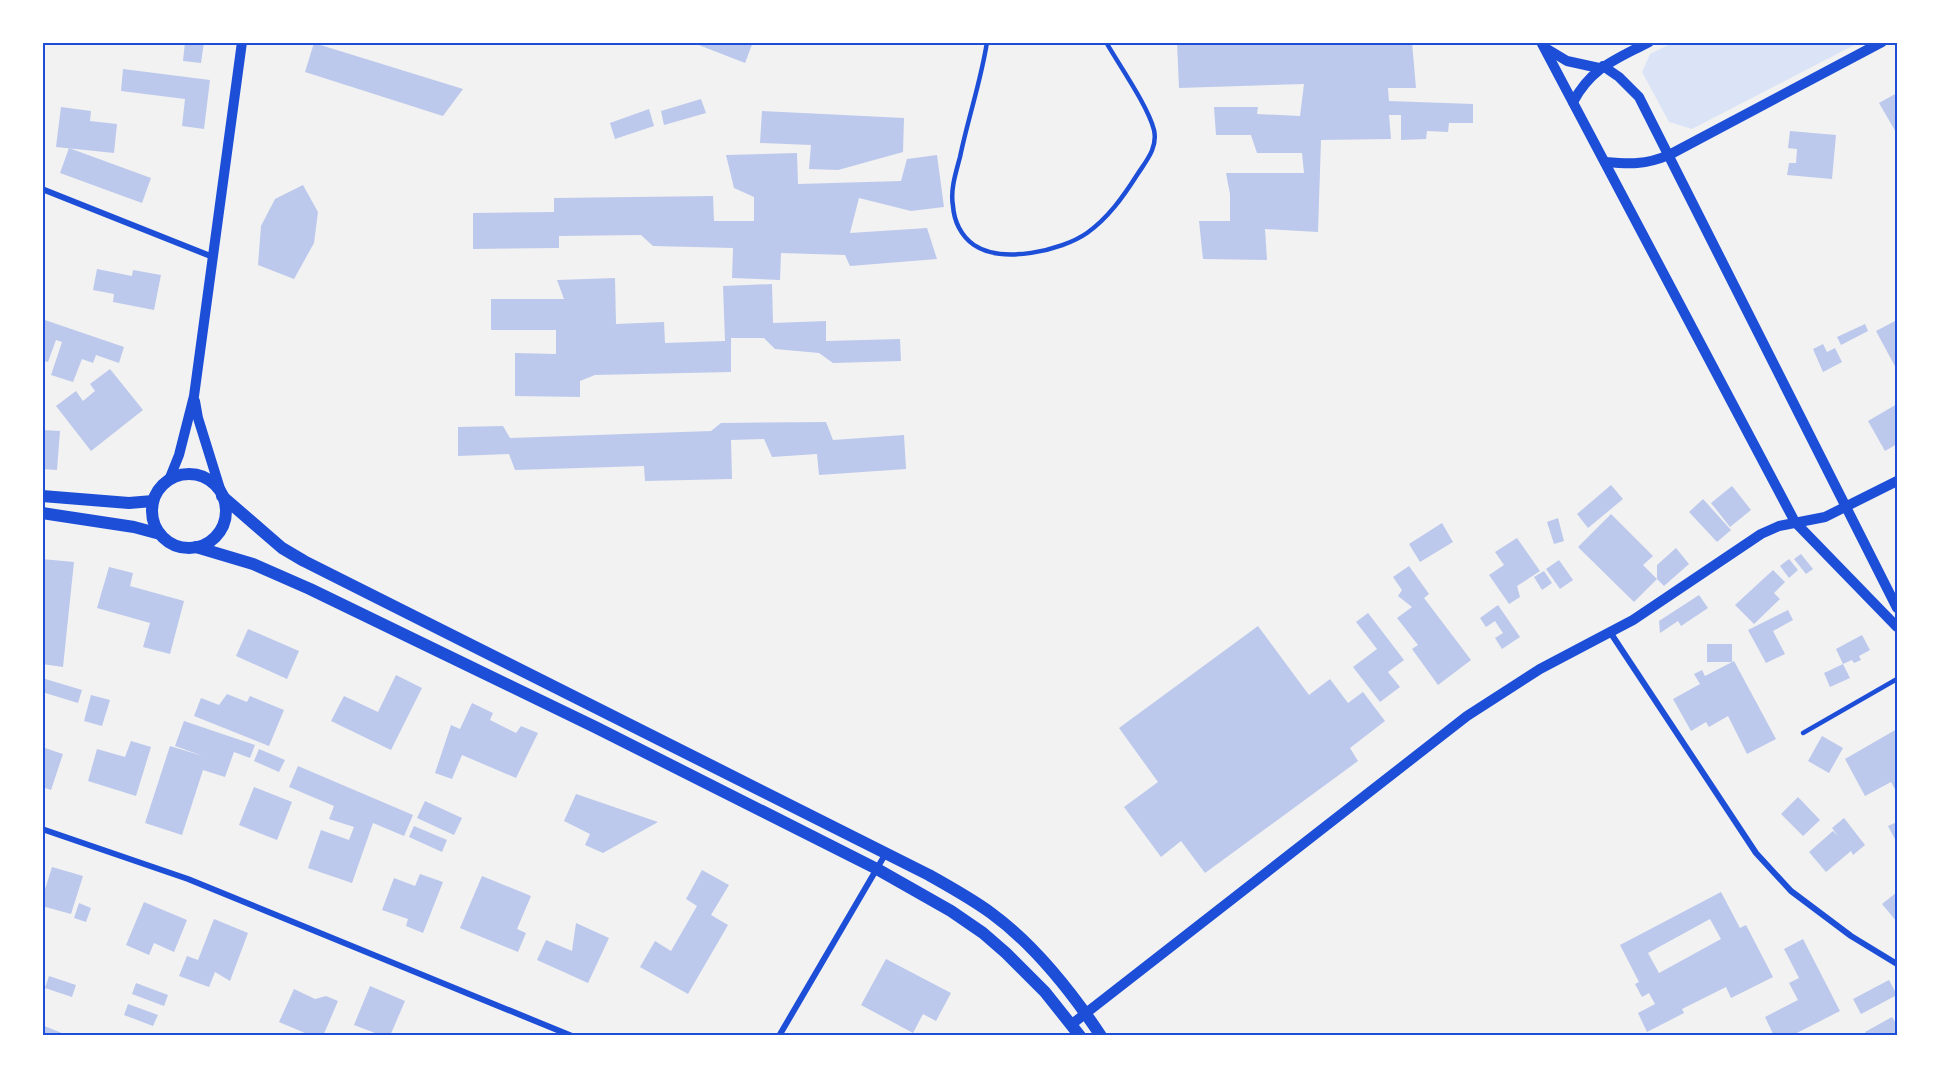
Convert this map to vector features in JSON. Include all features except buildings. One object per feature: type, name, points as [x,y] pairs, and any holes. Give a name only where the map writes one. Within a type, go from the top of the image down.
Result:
[{"type":"main road","points":[[160,534],[153,521],[153,501],[162,486],[169,480],[184,475],[200,476],[209,480],[282,548],[929,875],[993,914],[1040,958],[1101,1036]]},
{"type":"main road","points":[[196,547],[209,541],[223,524],[226,510],[222,494]]},
{"type":"main road","points":[[42,496],[129,503],[153,501]]},
{"type":"main road","points":[[42,513],[134,527],[160,534],[176,545],[196,547],[271,571],[517,689],[877,869],[951,911],[983,933],[1045,992],[1080,1036]]},
{"type":"main road","points":[[517,689],[525,672]]},
{"type":"street","points":[[169,480],[179,455],[194,396],[242,42]]},
{"type":"street","points":[[1573,102],[1587,81],[1601,67],[1649,42]]},
{"type":"street","points":[[1605,162],[1639,164],[1669,155],[1882,42]]},
{"type":"street","points":[[1542,44],[1556,56],[1567,61],[1601,67],[1619,77],[1639,97],[1897,608]]},
{"type":"street","points":[[1542,44],[1795,522],[1897,627]]},
{"type":"street","points":[[42,189],[213,257]]},
{"type":"street","points":[[194,396],[198,418],[222,494]]},
{"type":"street","points":[[1072,1024],[1467,716],[1540,669],[1633,620],[1761,534],[1779,526],[1825,517],[1897,481]]},
{"type":"street","points":[[1610,632],[1756,853],[1791,891],[1851,936],[1897,964]]},
{"type":"street","points":[[42,829],[188,879],[572,1036]]},
{"type":"street","points":[[779,1036],[886,853]]},
{"type":"lane","points":[[987,42],[983,70],[954,180],[952,205],[957,223],[964,236],[975,246],[997,252],[1020,253],[1062,246],[1085,234],[1106,218],[1153,150],[1154,131],[1148,115],[1106,42]]},
{"type":"lane","points":[[1803,733],[1897,679]]},
{"type":"shaded area","points":[[1674,42],[1860,42],[1692,129],[1669,122],[1642,72],[1650,54]]}]
